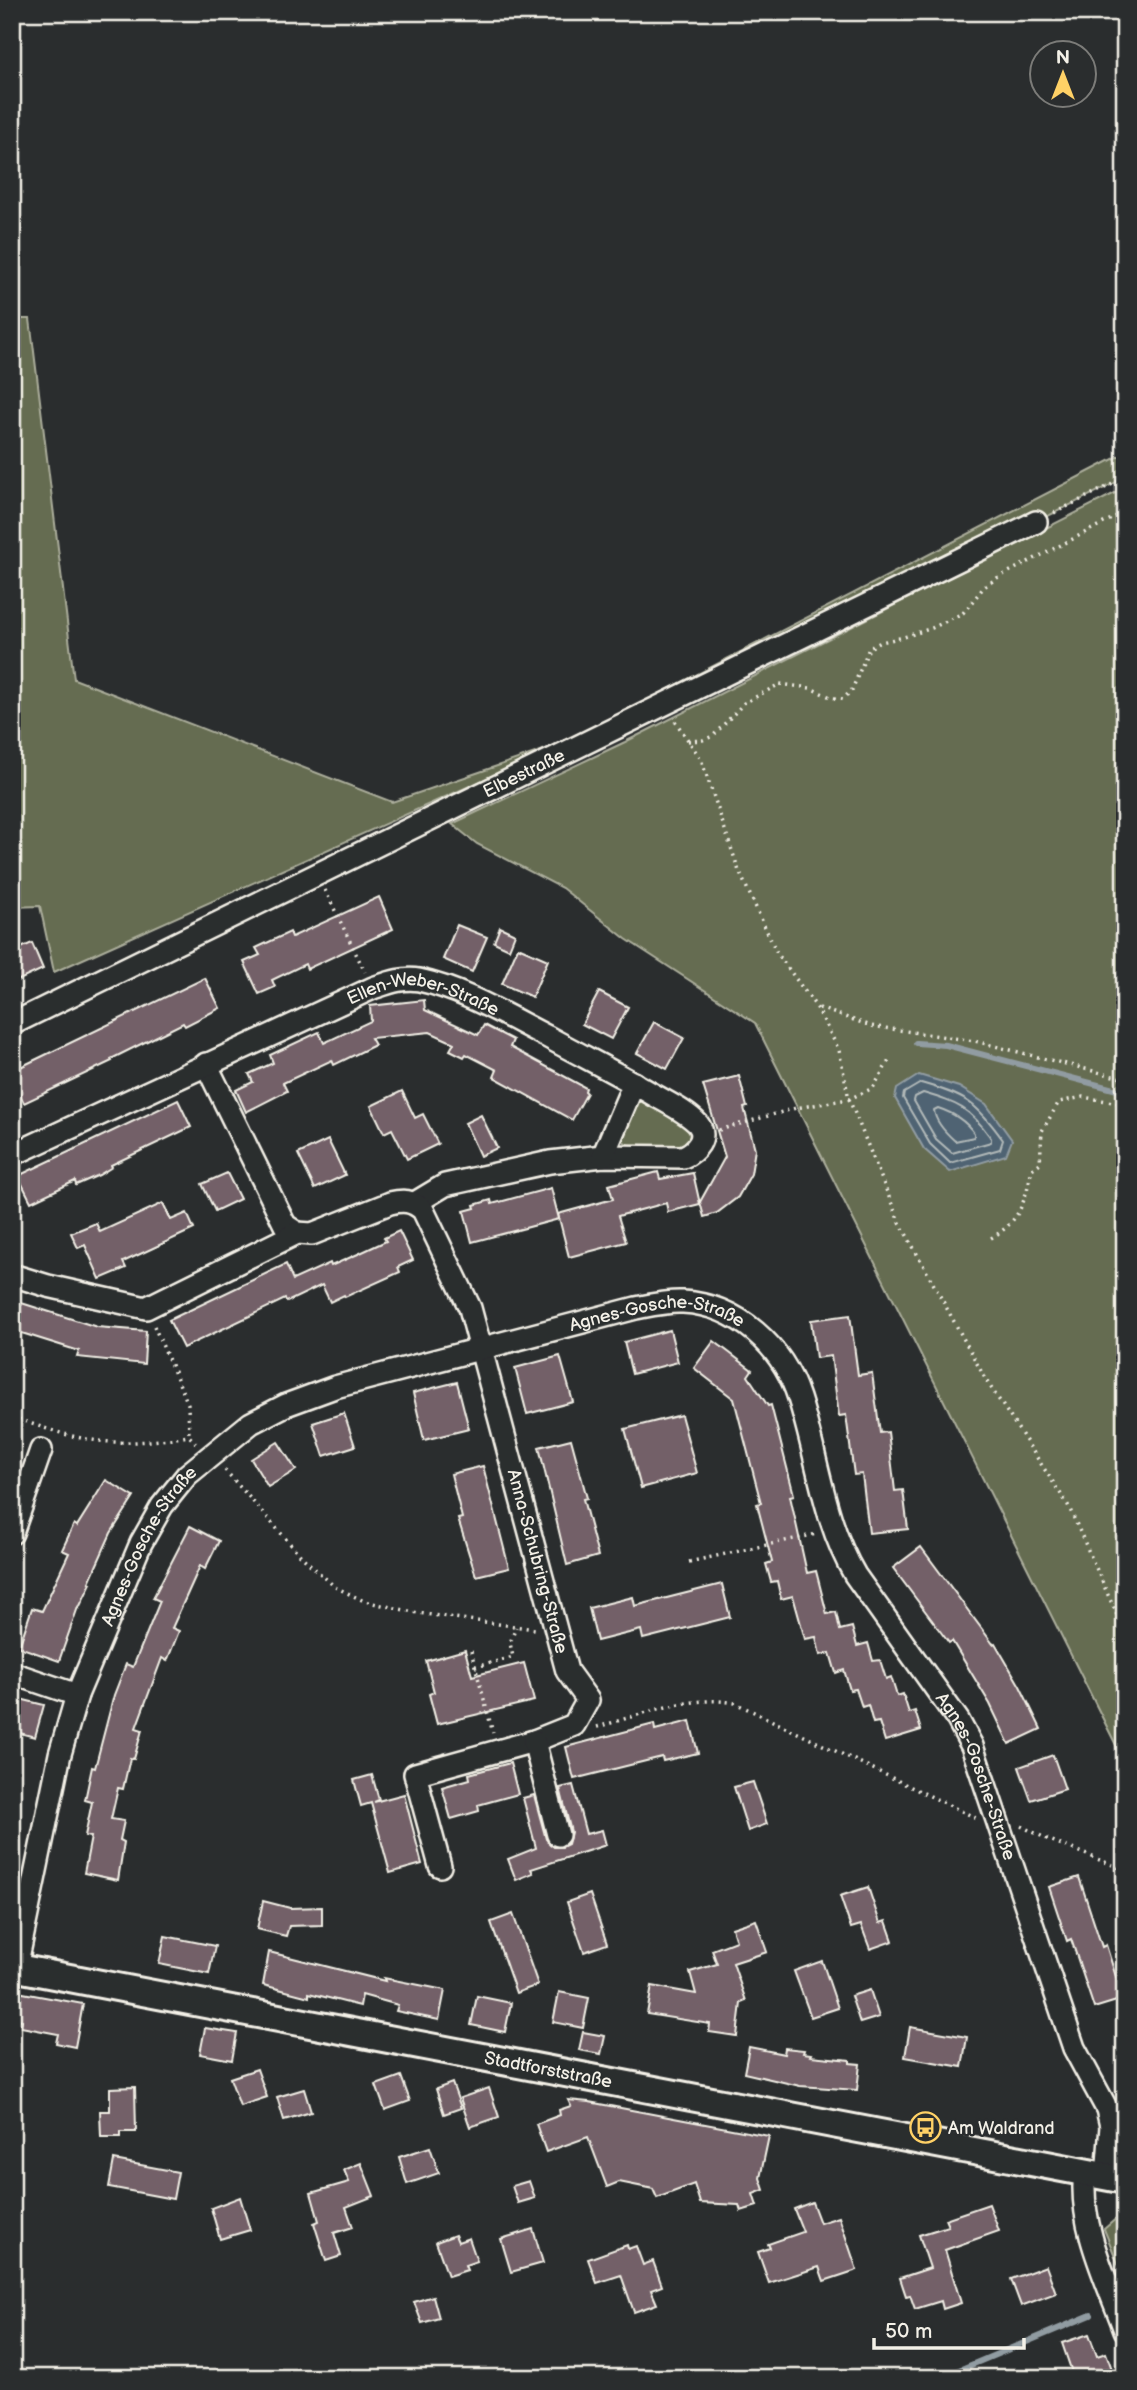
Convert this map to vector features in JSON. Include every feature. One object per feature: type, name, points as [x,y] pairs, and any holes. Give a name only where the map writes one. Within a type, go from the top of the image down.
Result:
[{"type":"main road","name":"Stadtforststraße","points":[[14,1967],[1106,2176]]},
{"type":"street","name":"Elbestraße","points":[[12,1024],[1036,522]]},
{"type":"street","name":"Ellen-Weber-Straße","points":[[12,1155],[373,988],[396,980],[415,979],[437,985],[504,1014],[634,1083],[682,1112],[699,1125],[702,1135]]},
{"type":"street","points":[[206,1064],[285,1225],[297,1233],[312,1234],[402,1200],[415,1203],[423,1210],[467,1300],[480,1349]]},
{"type":"street","points":[[603,1156],[634,1083]]},
{"type":"street","points":[[415,1203],[445,1185],[550,1162],[603,1156],[683,1157],[700,1145],[702,1135]]},
{"type":"street","points":[[12,1275],[146,1308],[297,1233]]},
{"type":"street","name":"Agnes-Gosche-Straße","points":[[14,1967],[21,1904],[77,1695],[141,1543],[162,1506],[187,1475],[251,1423],[286,1405],[335,1387],[659,1304],[682,1302],[705,1305],[741,1321],[765,1340],[778,1355],[799,1397],[841,1552],[958,1720],[972,1746],[1074,2048],[1107,2109],[1111,2126],[1106,2176]]},
{"type":"street","name":"Anna-Schubring-Straße","points":[[480,1349],[567,1671],[588,1700],[574,1725]]},
{"type":"street","points":[[12,1534],[41,1450]]},
{"type":"street","points":[[12,1673],[77,1695]]},
{"type":"street","points":[[440,1866],[415,1774],[534,1741],[574,1725]]},
{"type":"street","points":[[534,1741],[558,1835]]},
{"type":"street","points":[[1106,2176],[1082,2192],[1088,2227],[1125,2330]]},
{"type":"path","points":[[1036,522],[1125,478]]},
{"type":"path","points":[[688,741],[713,736],[744,703],[780,684],[810,688],[832,698],[843,699],[852,690],[869,648],[932,628],[963,613],[984,587],[998,578],[1125,512]]},
{"type":"path","points":[[664,705],[701,760],[738,871],[777,953],[817,1008],[839,1050],[849,1099],[898,1219],[986,1380],[1068,1505],[1125,1633]]},
{"type":"path","points":[[331,902],[373,988]]},
{"type":"path","points":[[817,1008],[871,1026],[975,1041],[1125,1079]]},
{"type":"path","points":[[702,1135],[796,1108],[849,1099],[873,1088],[890,1059]]},
{"type":"path","points":[[991,1238],[1004,1231],[1024,1205],[1032,1169],[1041,1163],[1041,1131],[1059,1102],[1083,1097],[1125,1104]]},
{"type":"path","points":[[146,1308],[188,1404],[189,1436],[212,1456],[302,1557],[335,1587],[364,1601],[418,1613],[556,1632]]},
{"type":"path","points":[[12,1417],[58,1432],[111,1442],[153,1441],[189,1436]]},
{"type":"path","points":[[690,1562],[834,1531]]},
{"type":"path","points":[[475,1667],[513,1657],[510,1643],[516,1627]]},
{"type":"path","points":[[471,1651],[498,1751]]},
{"type":"path","points":[[574,1725],[584,1730],[697,1701],[717,1699],[735,1703],[980,1820],[999,1825],[1025,1826],[1047,1839],[1125,1870]]},
{"type":"green space","points":[[12,319],[30,319],[74,679],[392,802],[570,741],[54,972],[40,906],[12,907]]},
{"type":"green space","points":[[1125,453],[1125,478],[628,723],[626,711]]},
{"type":"green space","points":[[1125,488],[1125,1763],[755,1023],[626,939],[562,888],[477,844],[452,824],[625,742]]},
{"type":"green space","points":[[649,1100],[685,1125],[692,1134],[691,1141],[684,1148],[631,1147],[622,1140],[622,1126],[637,1101]]},
{"type":"green space","points":[[1125,2211],[1125,2281],[1104,2229]]},
{"type":"water","points":[[919,1075],[959,1087],[986,1104],[1012,1140],[1006,1155],[950,1172],[924,1149],[895,1098],[897,1089]]},
{"type":"building","points":[[379,897],[393,929],[307,969],[305,964],[272,980],[275,987],[259,994],[244,962],[260,955],[256,948],[290,932],[292,937]]},
{"type":"building","points":[[457,925],[487,937],[472,972],[443,959]]},
{"type":"building","points":[[500,927],[515,934],[509,949],[494,942]]},
{"type":"building","points":[[32,943],[43,969],[17,981],[12,971],[12,952]]},
{"type":"building","points":[[518,947],[548,960],[532,997],[502,984]]},
{"type":"building","points":[[205,978],[220,1008],[185,1026],[183,1023],[24,1103],[12,1078],[12,1071]]},
{"type":"building","points":[[599,992],[628,1007],[611,1039],[582,1024]]},
{"type":"building","points":[[424,1000],[425,1010],[478,1035],[484,1025],[513,1040],[510,1047],[586,1088],[587,1093],[572,1120],[494,1077],[497,1070],[466,1054],[464,1057],[450,1050],[454,1043],[430,1032],[371,1038],[375,1045],[334,1065],[332,1060],[283,1083],[287,1091],[246,1112],[236,1090],[253,1082],[249,1074],[273,1063],[270,1055],[319,1032],[324,1043],[371,1021],[370,1006]]},
{"type":"building","points":[[654,1022],[684,1038],[667,1069],[637,1053]]},
{"type":"building","points":[[739,1076],[755,1149],[751,1174],[738,1197],[717,1213],[704,1217],[700,1202],[725,1157],[703,1085]]},
{"type":"building","points":[[402,1091],[415,1118],[423,1114],[438,1144],[407,1159],[392,1129],[384,1133],[371,1106]]},
{"type":"building","points":[[178,1100],[191,1127],[111,1165],[112,1167],[99,1175],[76,1185],[75,1181],[31,1202],[18,1176]]},
{"type":"building","points":[[481,1115],[497,1148],[480,1156],[465,1123]]},
{"type":"building","points":[[328,1140],[345,1175],[315,1189],[298,1154]]},
{"type":"building","points":[[658,1172],[660,1179],[693,1173],[700,1204],[668,1212],[666,1203],[618,1216],[626,1242],[569,1257],[558,1214],[613,1199],[609,1185]]},
{"type":"building","points":[[227,1173],[240,1199],[215,1211],[202,1184]]},
{"type":"building","points":[[551,1188],[559,1219],[472,1242],[464,1211],[491,1200],[492,1204]]},
{"type":"building","points":[[163,1203],[171,1220],[187,1213],[194,1229],[123,1262],[126,1268],[100,1279],[85,1245],[78,1248],[71,1233],[96,1223],[100,1232]]},
{"type":"building","points":[[399,1231],[413,1260],[398,1267],[400,1272],[345,1297],[344,1295],[330,1302],[322,1285],[287,1302],[285,1299],[183,1348],[169,1320],[286,1264],[293,1280],[358,1254],[386,1241],[384,1238]]},
{"type":"building","points":[[12,1300],[97,1327],[146,1331],[144,1364],[77,1357],[79,1351],[12,1330]]},
{"type":"building","points":[[850,1315],[858,1375],[872,1373],[880,1433],[888,1432],[895,1491],[903,1490],[908,1529],[869,1533],[862,1474],[854,1475],[846,1415],[839,1416],[831,1356],[816,1358],[811,1320]]},
{"type":"building","points":[[670,1330],[678,1362],[632,1374],[624,1342]]},
{"type":"building","points":[[714,1341],[752,1370],[748,1376],[768,1406],[771,1405],[794,1495],[790,1496],[807,1573],[816,1571],[827,1614],[836,1612],[840,1630],[852,1627],[857,1646],[868,1643],[873,1661],[880,1660],[886,1679],[891,1677],[897,1696],[903,1694],[909,1713],[915,1711],[921,1730],[885,1741],[879,1722],[873,1723],[868,1705],[862,1707],[856,1689],[850,1690],[844,1670],[836,1673],[830,1653],[820,1655],[816,1637],[805,1639],[793,1596],[781,1599],[777,1581],[771,1582],[766,1564],[772,1562],[757,1504],[761,1503],[734,1399],[694,1368]]},
{"type":"building","points":[[560,1356],[573,1402],[527,1414],[515,1368]]},
{"type":"building","points":[[457,1382],[469,1429],[424,1440],[413,1393]]},
{"type":"building","points":[[344,1413],[355,1446],[324,1456],[313,1423]]},
{"type":"building","points":[[681,1415],[697,1473],[641,1488],[625,1429]]},
{"type":"building","points":[[571,1439],[587,1498],[583,1499],[598,1556],[567,1565],[539,1447]]},
{"type":"building","points":[[278,1442],[296,1470],[268,1487],[251,1459]]},
{"type":"building","points":[[483,1466],[509,1568],[476,1576],[458,1519],[462,1518],[451,1474]]},
{"type":"building","points":[[106,1480],[134,1497],[111,1533],[78,1607],[59,1661],[19,1647],[32,1608],[42,1611],[69,1553],[62,1550],[74,1524],[77,1526]]},
{"type":"building","points":[[190,1526],[219,1541],[205,1569],[200,1566],[172,1628],[179,1631],[167,1661],[162,1658],[136,1728],[142,1730],[134,1759],[130,1758],[123,1789],[118,1788],[111,1819],[124,1821],[120,1840],[124,1842],[118,1880],[84,1873],[91,1837],[85,1836],[92,1802],[85,1800],[92,1767],[95,1768],[114,1695],[126,1664],[133,1667],[160,1601],[153,1598]]},
{"type":"building","points":[[921,1547],[993,1644],[995,1643],[1041,1729],[1009,1744],[990,1704],[952,1641],[949,1643],[893,1568]]},
{"type":"building","points":[[722,1584],[730,1617],[643,1639],[641,1630],[597,1641],[589,1608],[633,1597],[635,1606]]},
{"type":"building","points":[[465,1650],[472,1676],[524,1663],[534,1701],[437,1724],[429,1694],[434,1692],[426,1661]]},
{"type":"building","points":[[12,1697],[44,1705],[35,1737],[12,1731]]},
{"type":"building","points":[[690,1721],[698,1753],[663,1761],[662,1757],[574,1779],[566,1747],[654,1724],[655,1730]]},
{"type":"building","points":[[1053,1755],[1065,1789],[1031,1800],[1019,1767]]},
{"type":"building","points":[[510,1763],[518,1794],[478,1805],[479,1811],[451,1819],[442,1787],[470,1779],[469,1774]]},
{"type":"building","points":[[372,1775],[379,1800],[374,1802],[404,1794],[422,1864],[390,1873],[371,1803],[361,1806],[354,1780]]},
{"type":"building","points":[[753,1782],[767,1824],[748,1831],[734,1787]]},
{"type":"building","points":[[573,1785],[586,1834],[602,1830],[606,1845],[531,1869],[533,1873],[516,1880],[508,1859],[536,1848],[523,1798],[534,1795],[546,1839],[554,1847],[562,1847],[568,1844],[571,1832],[560,1788]]},
{"type":"building","points":[[1079,1877],[1102,1947],[1106,1945],[1123,1999],[1094,2008],[1071,1939],[1067,1941],[1049,1887]]},
{"type":"building","points":[[868,1887],[880,1923],[886,1921],[893,1941],[870,1949],[861,1925],[851,1928],[840,1896]]},
{"type":"building","points":[[590,1894],[607,1944],[584,1952],[567,1902]]},
{"type":"building","points":[[263,1901],[290,1908],[322,1907],[322,1925],[289,1926],[286,1936],[257,1929]]},
{"type":"building","points":[[513,1914],[538,1985],[516,1993],[491,1922]]},
{"type":"building","points":[[756,1920],[767,1952],[733,1963],[746,2001],[741,2003],[737,2036],[709,2032],[710,2024],[647,2014],[652,1986],[696,1994],[690,1972],[717,1964],[712,1950],[736,1941],[732,1928]]},
{"type":"building","points":[[165,1936],[215,1946],[209,1974],[159,1964]]},
{"type":"building","points":[[269,1952],[385,1981],[384,1978],[445,1990],[439,2020],[396,2011],[398,2005],[362,1995],[360,2006],[263,1985]]},
{"type":"building","points":[[822,1961],[838,2008],[811,2017],[794,1971]]},
{"type":"building","points":[[870,1990],[879,2017],[860,2023],[851,1996]]},
{"type":"building","points":[[12,1991],[83,2004],[75,2047],[56,2043],[58,2034],[21,2027],[22,2020],[12,2018]]},
{"type":"building","points":[[559,1992],[589,1998],[583,2028],[553,2022]]},
{"type":"building","points":[[477,1996],[511,2003],[505,2032],[471,2025]]},
{"type":"building","points":[[910,2027],[967,2037],[962,2067],[905,2057]]},
{"type":"building","points":[[205,2028],[237,2033],[232,2060],[200,2054]]},
{"type":"building","points":[[583,2032],[605,2036],[601,2054],[579,2050]]},
{"type":"building","points":[[749,2047],[784,2054],[785,2048],[804,2050],[803,2053],[811,2054],[810,2056],[850,2060],[850,2063],[860,2064],[857,2090],[800,2086],[744,2073]]},
{"type":"building","points":[[257,2069],[267,2097],[240,2106],[230,2078]]},
{"type":"building","points":[[401,2076],[410,2101],[385,2110],[376,2085]]},
{"type":"building","points":[[452,2083],[461,2108],[444,2114],[436,2089]]},
{"type":"building","points":[[135,2087],[136,2132],[120,2132],[120,2137],[101,2137],[100,2111],[110,2111],[110,2088]]},
{"type":"building","points":[[489,2088],[499,2117],[470,2127],[460,2098]]},
{"type":"building","points":[[304,2089],[311,2112],[284,2120],[277,2097]]},
{"type":"building","points":[[568,2100],[769,2136],[760,2178],[764,2190],[753,2194],[757,2206],[741,2211],[739,2205],[700,2203],[694,2184],[657,2198],[653,2189],[619,2182],[607,2187],[588,2137],[546,2152],[536,2124],[560,2115],[559,2110],[571,2106]]},
{"type":"building","points":[[430,2147],[439,2173],[407,2184],[399,2157]]},
{"type":"building","points":[[114,2160],[178,2172],[173,2199],[109,2187]]},
{"type":"building","points":[[361,2163],[374,2196],[346,2207],[353,2227],[334,2233],[341,2256],[326,2261],[314,2223],[319,2221],[311,2193],[349,2182],[344,2170]]},
{"type":"building","points":[[529,2181],[535,2198],[518,2203],[512,2186]]},
{"type":"building","points":[[240,2197],[250,2230],[220,2239],[211,2208]]},
{"type":"building","points":[[812,2202],[820,2223],[839,2217],[857,2270],[824,2281],[819,2267],[769,2283],[758,2252],[770,2248],[768,2244],[803,2232],[794,2209]]},
{"type":"building","points":[[989,2204],[999,2231],[945,2250],[961,2303],[943,2309],[941,2301],[915,2309],[910,2295],[906,2296],[900,2278],[930,2268],[919,2235],[948,2226],[945,2219]]},
{"type":"building","points":[[533,2229],[543,2263],[511,2272],[501,2239]]},
{"type":"building","points":[[455,2235],[458,2242],[469,2238],[477,2261],[465,2265],[467,2270],[448,2276],[436,2242]]},
{"type":"building","points":[[627,2245],[628,2249],[636,2246],[643,2265],[653,2261],[662,2286],[651,2290],[657,2304],[634,2312],[621,2275],[597,2283],[588,2259]]},
{"type":"building","points":[[1046,2266],[1056,2293],[1021,2306],[1011,2279]]},
{"type":"building","points":[[433,2296],[439,2318],[422,2323],[414,2302]]},
{"type":"building","points":[[1089,2334],[1097,2356],[1106,2353],[1113,2372],[1096,2378],[1074,2378],[1062,2343]]},
{"type":"waterway","points":[[916,1043],[946,1045],[1125,1092]]},
{"type":"waterway","points":[[940,2378],[1091,2315]]},
{"type":"place","name":"Am Waldrand","points":[[925,2128]]}]
